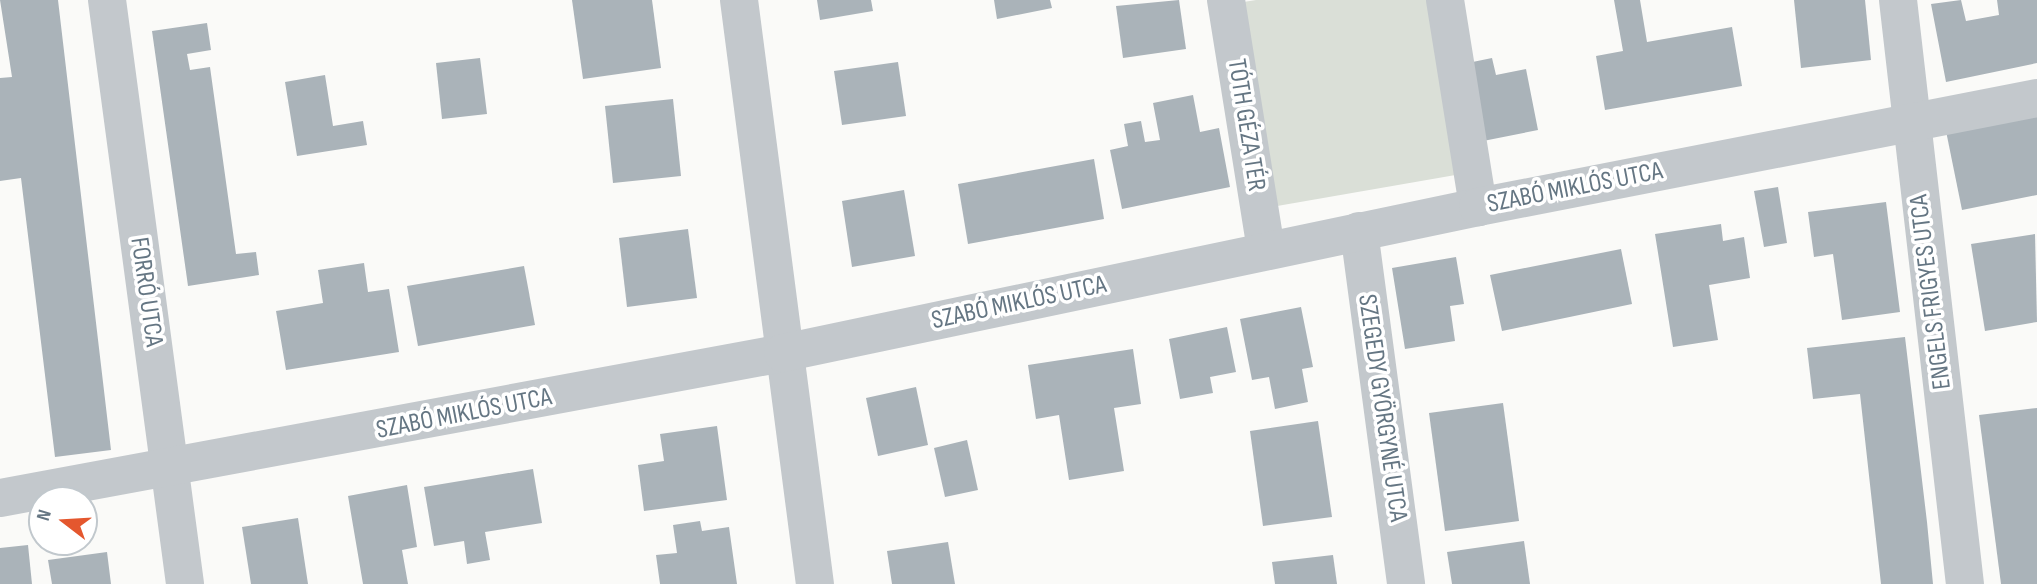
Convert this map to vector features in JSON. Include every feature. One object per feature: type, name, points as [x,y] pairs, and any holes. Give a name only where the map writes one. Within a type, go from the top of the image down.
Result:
[{"type":"street","name":"FORRÓ UTCA","points":[[107,0],[185,584]]},
{"type":"street","points":[[739,0],[815,584]]},
{"type":"street","name":"TÓTH GÉZA TÉR","points":[[1226,0],[1266,250]]},
{"type":"street","points":[[1444,0],[1478,207]]},
{"type":"street","name":"ENGELS FRIGYES UTCA","points":[[1898,0],[1965,584]]},
{"type":"street","name":"SZABÓ MIKLÓS UTCA","points":[[0,498],[170,471],[783,353],[1359,231],[2037,98]]},
{"type":"street","name":"SZEGEDY GYÖRGYNÉ UTCA","points":[[1359,231],[1406,584]]},
{"type":"shaded area","points":[[1256,0],[1438,0],[1467,173],[1265,208],[1231,4]]},
{"type":"building","points":[[0,0],[58,0],[111,450],[55,457],[21,178],[0,181],[0,78],[12,77]]},
{"type":"building","points":[[572,0],[652,0],[661,68],[583,79]]},
{"type":"building","points":[[817,0],[871,0],[873,11],[820,20]]},
{"type":"building","points":[[994,0],[1050,0],[1052,8],[997,19]]},
{"type":"building","points":[[1179,0],[1186,49],[1123,58],[1116,6]]},
{"type":"building","points":[[1614,0],[1640,0],[1647,42],[1732,27],[1742,86],[1605,110],[1596,56],[1623,51]]},
{"type":"building","points":[[1794,0],[1865,0],[1871,60],[1801,68]]},
{"type":"building","points":[[1961,0],[1966,21],[1999,15],[1997,0],[2037,0],[2037,63],[1946,82],[1931,4]]},
{"type":"building","points":[[207,23],[211,50],[187,54],[190,70],[210,67],[236,254],[256,252],[259,275],[188,286],[152,31]]},
{"type":"building","points":[[480,58],[487,114],[442,119],[436,63]]},
{"type":"building","points":[[1492,58],[1496,75],[1526,69],[1538,130],[1473,143],[1458,65]]},
{"type":"building","points":[[898,62],[906,116],[842,125],[834,71]]},
{"type":"building","points":[[325,75],[333,126],[363,121],[367,145],[297,156],[285,82]]},
{"type":"building","points":[[1193,95],[1200,132],[1219,128],[1230,187],[1122,209],[1110,150],[1128,146],[1124,124],[1141,121],[1145,142],[1160,140],[1153,103]]},
{"type":"building","points":[[673,99],[681,176],[613,183],[605,106]]},
{"type":"building","points":[[2037,113],[2037,195],[1962,210],[1946,131]]},
{"type":"building","points":[[1094,159],[1104,219],[968,244],[958,184]]},
{"type":"building","points":[[1778,187],[1787,243],[1764,247],[1754,191]]},
{"type":"building","points":[[904,190],[915,256],[852,267],[842,201]]},
{"type":"building","points":[[1886,202],[1900,312],[1842,320],[1833,254],[1814,257],[1808,212]]},
{"type":"building","points":[[1721,224],[1723,241],[1744,237],[1750,278],[1709,285],[1718,340],[1673,347],[1655,234]]},
{"type":"building","points":[[688,229],[697,298],[627,307],[619,238]]},
{"type":"building","points":[[2035,234],[2037,322],[1985,331],[1971,244]]},
{"type":"building","points":[[1621,249],[1632,304],[1502,331],[1490,275]]},
{"type":"building","points":[[1456,257],[1464,304],[1450,306],[1455,341],[1405,349],[1392,268]]},
{"type":"building","points":[[364,263],[368,292],[389,289],[399,352],[286,370],[276,311],[323,303],[318,270]]},
{"type":"building","points":[[524,266],[535,325],[418,346],[407,286]]},
{"type":"building","points":[[1301,307],[1313,367],[1302,369],[1308,402],[1275,409],[1269,377],[1252,380],[1240,319]]},
{"type":"building","points":[[1227,327],[1236,372],[1210,377],[1213,393],[1180,399],[1169,339]]},
{"type":"building","points":[[1905,337],[1933,584],[1881,584],[1860,394],[1813,399],[1807,348]]},
{"type":"building","points":[[1133,349],[1141,404],[1114,408],[1124,471],[1069,480],[1059,415],[1036,419],[1028,365]]},
{"type":"building","points":[[916,387],[928,445],[878,456],[866,398]]},
{"type":"building","points":[[1503,403],[1519,521],[1445,531],[1429,413]]},
{"type":"building","points":[[2037,408],[2037,584],[2001,584],[1979,415]]},
{"type":"building","points":[[1318,421],[1332,517],[1263,526],[1250,431]]},
{"type":"building","points":[[717,426],[727,500],[644,511],[638,465],[664,461],[660,434]]},
{"type":"building","points":[[967,440],[978,490],[945,497],[934,448]]},
{"type":"building","points":[[533,469],[542,523],[485,532],[490,560],[467,564],[464,541],[434,546],[424,487]]},
{"type":"building","points":[[407,485],[417,547],[402,550],[408,584],[363,584],[348,496]]},
{"type":"building","points":[[298,518],[308,584],[251,584],[242,527]]},
{"type":"building","points":[[700,521],[702,531],[729,527],[737,584],[660,584],[656,555],[677,553],[673,525]]},
{"type":"building","points":[[1524,541],[1530,584],[1452,584],[1447,552]]},
{"type":"building","points":[[948,542],[955,584],[892,584],[887,551]]},
{"type":"building","points":[[28,545],[32,584],[0,584],[0,548]]},
{"type":"building","points":[[107,552],[111,584],[52,584],[48,560],[98,556],[98,553]]},
{"type":"building","points":[[1333,555],[1337,584],[1275,584],[1272,562]]}]
